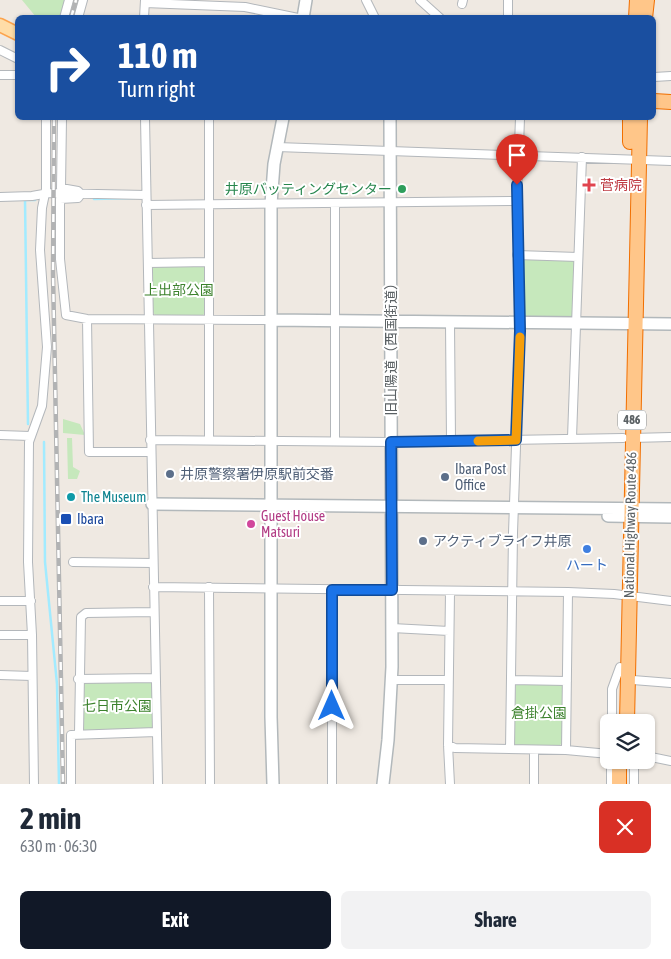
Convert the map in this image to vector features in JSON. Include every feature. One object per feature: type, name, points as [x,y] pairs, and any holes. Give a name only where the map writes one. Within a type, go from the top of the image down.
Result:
[{"type":"highway","points":[[636,15],[637,0]]},
{"type":"highway","points":[[646,15],[647,0]]},
{"type":"highway","points":[[656,101],[671,102]]},
{"type":"highway","name":"National Highway Route 486","points":[[630,120],[634,159]]},
{"type":"highway","name":"National Highway Route 486","points":[[620,714],[623,667],[634,159],[640,120]]},
{"type":"highway","name":"National Highway Route 486","points":[[623,667],[626,714]]},
{"type":"highway","points":[[619,769],[619,784]]},
{"type":"highway","points":[[626,769],[626,784]]},
{"type":"main road","points":[[0,25],[15,32]]},
{"type":"street","points":[[65,15],[69,0]]},
{"type":"street","points":[[79,15],[83,0]]},
{"type":"street","points":[[304,15],[306,0]]},
{"type":"street","points":[[366,0],[374,15]]},
{"type":"street","points":[[420,0],[437,15]]},
{"type":"street","points":[[508,0],[508,15]]},
{"type":"street","points":[[144,15],[145,2],[245,7],[284,15]]},
{"type":"street","points":[[0,50],[15,58]]},
{"type":"street","points":[[0,75],[15,75]]},
{"type":"street","points":[[656,77],[671,76]]},
{"type":"street","points":[[34,784],[32,635],[28,562],[30,436],[42,406],[47,347],[40,250],[42,208],[45,194],[46,120]]},
{"type":"street","points":[[62,120],[61,188],[78,191],[81,194]]},
{"type":"street","points":[[145,120],[153,612],[158,784]]},
{"type":"street","points":[[209,120],[209,440]]},
{"type":"street","points":[[274,784],[271,717],[271,204],[277,147],[283,120]]},
{"type":"street","name":"旧山陽道（西国街道）","points":[[383,784],[391,680],[392,628],[390,120]]},
{"type":"street","points":[[510,749],[512,592],[520,324],[517,255],[520,120]]},
{"type":"street","points":[[277,147],[671,161]]},
{"type":"street","points":[[572,438],[582,157]]},
{"type":"street","points":[[0,197],[45,194],[146,195]]},
{"type":"street","points":[[81,194],[78,198],[60,199],[60,259],[65,313],[68,316],[87,319],[671,324]]},
{"type":"street","points":[[146,204],[517,201]]},
{"type":"street","points":[[334,203],[335,441]]},
{"type":"street","points":[[517,255],[578,256]]},
{"type":"street","points":[[148,263],[209,262]]},
{"type":"street","points":[[87,319],[89,452],[151,452]]},
{"type":"street","points":[[450,323],[450,441]]},
{"type":"street","points":[[0,435],[30,436]]},
{"type":"street","points":[[150,440],[391,442],[671,437]]},
{"type":"street","points":[[152,508],[625,513],[671,510]]},
{"type":"street","points":[[625,513],[671,517]]},
{"type":"street","points":[[73,562],[153,563]]},
{"type":"street","points":[[153,586],[450,592],[568,592],[671,601]]},
{"type":"street","points":[[209,587],[210,784]]},
{"type":"street","points":[[332,590],[332,784]]},
{"type":"street","points":[[450,592],[448,680],[450,784]]},
{"type":"street","points":[[566,750],[568,592]]},
{"type":"street","points":[[0,601],[30,601]]},
{"type":"street","points":[[79,733],[78,679],[81,617],[83,614],[153,612]]},
{"type":"street","points":[[392,628],[449,630]]},
{"type":"street","points":[[0,635],[32,635]]},
{"type":"street","points":[[612,714],[612,688],[623,667],[633,680],[634,714]]},
{"type":"street","points":[[0,675],[32,676]]},
{"type":"street","points":[[78,679],[155,678]]},
{"type":"street","points":[[391,680],[448,680]]},
{"type":"street","points":[[511,680],[567,681]]},
{"type":"street","points":[[633,680],[671,683]]},
{"type":"street","points":[[71,784],[71,735],[79,733],[156,732]]},
{"type":"street","points":[[448,745],[455,748],[566,750],[600,753]]},
{"type":"street","points":[[534,750],[534,784]]},
{"type":"street","points":[[655,758],[671,761]]},
{"type":"street","points":[[611,769],[611,784]]},
{"type":"street","points":[[634,769],[634,784]]},
{"type":"green space","points":[[22,0],[66,0],[62,15],[34,15]]},
{"type":"green space","points":[[522,258],[575,259],[573,317],[522,318],[520,264]]},
{"type":"green space","name":"上出部公園","points":[[203,264],[206,267],[206,312],[203,315],[155,315],[153,312],[152,267],[154,265]]},
{"type":"green space","points":[[63,419],[80,424],[85,435],[63,433]]},
{"type":"green space","points":[[67,438],[72,438],[73,467],[80,471],[77,479],[68,479]]},
{"type":"green space","name":"七日市公園","points":[[152,681],[153,730],[82,731],[81,682]]},
{"type":"green space","name":"倉掛公園","points":[[516,683],[564,683],[563,742],[559,746],[515,746],[513,744]]},
{"type":"waterway","points":[[94,199],[134,198]]},
{"type":"waterway","points":[[28,424],[25,200],[35,200]]},
{"type":"waterway","points":[[44,442],[45,562],[57,684],[59,784]]},
{"type":"railway","points":[[72,15],[76,0]]},
{"type":"railway","points":[[54,120],[53,274],[63,784]]},
{"type":"slow traffic","points":[[478,441],[516,440],[520,337]]},
{"type":"place","name":"菅病院","points":[[589,185]]},
{"type":"place","name":"井原バッティングセンター","points":[[402,189]]},
{"type":"place","name":"井原警察署伊原駅前交番","points":[[170,474]]},
{"type":"place","name":"Ibara Post Office","points":[[445,477]]},
{"type":"place","name":"The Museum","points":[[71,497]]},
{"type":"place","name":"Ibara","points":[[66,519]]},
{"type":"place","name":"Guest House Matsuri","points":[[251,524]]},
{"type":"place","name":"アクティブライフ井原","points":[[423,541]]},
{"type":"place","name":"ハート","points":[[587,549]]},
{"type":"route","points":[[332,706],[332,590],[392,590],[391,442],[516,440],[520,331],[517,185]]}]
